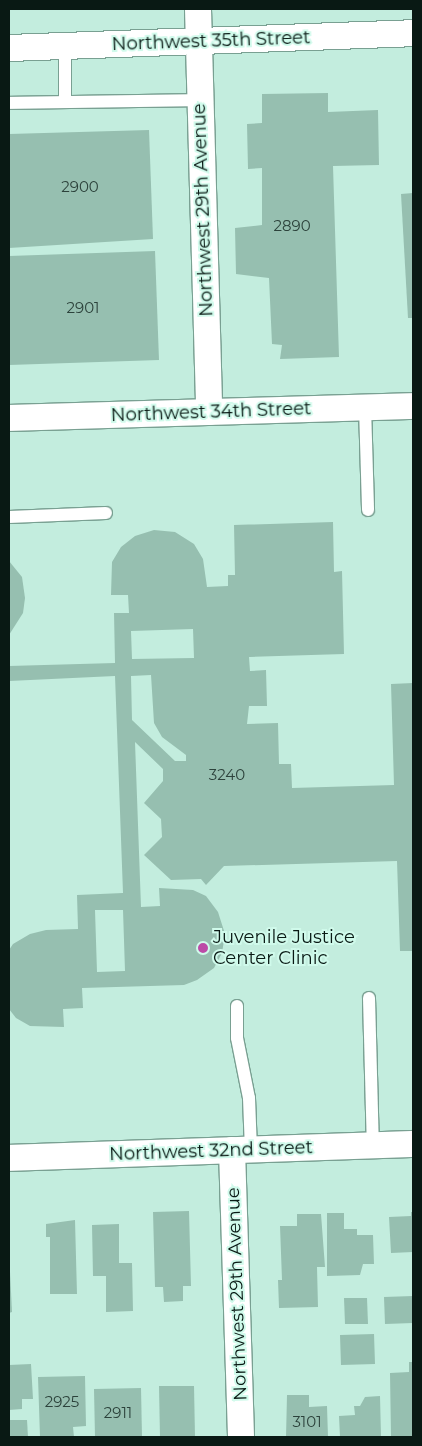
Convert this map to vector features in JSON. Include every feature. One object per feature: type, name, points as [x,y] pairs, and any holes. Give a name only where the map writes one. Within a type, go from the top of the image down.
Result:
[{"type":"street","name":"Northwest 29th Avenue","points":[[198,9],[209,412]]},
{"type":"street","name":"Northwest 35th Street","points":[[9,48],[413,34]]},
{"type":"street","name":"Northwest 34th Street","points":[[9,418],[413,406]]},
{"type":"street","name":"Northwest 32nd Street","points":[[9,1158],[413,1144]]},
{"type":"street","name":"Northwest 29th Avenue","points":[[241,1150],[242,1437]]},
{"type":"lane","points":[[66,46],[66,101]]},
{"type":"lane","points":[[9,103],[200,100]]},
{"type":"lane","points":[[365,407],[368,510]]},
{"type":"lane","points":[[9,517],[106,513]]},
{"type":"lane","points":[[369,998],[373,1146]]},
{"type":"lane","points":[[237,1006],[238,1038],[249,1098],[241,1150]]},
{"type":"building","points":[[328,93],[328,112],[378,110],[379,165],[333,166],[339,357],[280,359],[282,345],[272,344],[269,278],[236,274],[235,228],[262,225],[262,168],[248,169],[247,124],[262,123],[262,94]]},
{"type":"building","points":[[149,130],[153,239],[9,248],[9,134]]},
{"type":"building","points":[[413,193],[413,318],[408,318],[401,194]]},
{"type":"building","points":[[155,251],[159,360],[9,365],[9,256]]},
{"type":"building","points":[[333,522],[334,572],[342,571],[344,654],[249,657],[250,671],[266,670],[267,706],[249,706],[247,724],[278,723],[279,764],[291,764],[292,788],[394,785],[391,684],[413,683],[413,951],[400,951],[397,861],[224,866],[206,885],[201,879],[171,880],[144,855],[162,837],[161,819],[144,803],[163,781],[163,769],[135,742],[141,907],[160,906],[159,888],[193,890],[206,896],[218,912],[225,934],[222,953],[214,968],[197,980],[184,985],[82,988],[83,1008],[63,1009],[64,1027],[30,1026],[16,1018],[9,1009],[9,950],[13,944],[30,934],[46,930],[78,929],[77,895],[123,893],[115,676],[9,681],[9,666],[115,663],[114,613],[129,613],[128,595],[111,595],[112,562],[121,547],[135,536],[154,530],[175,532],[194,544],[203,559],[207,587],[228,586],[228,575],[235,575],[234,525]],"holes":[[[193,629],[194,658],[132,659],[131,631]],[[151,675],[154,723],[162,737],[186,755],[186,761],[175,761],[132,720],[131,676]],[[95,910],[123,910],[125,971],[97,972]]]},
{"type":"building","points":[[9,561],[22,577],[25,598],[23,613],[9,635]]},
{"type":"building","points":[[189,1211],[191,1286],[183,1286],[183,1301],[164,1302],[163,1287],[155,1287],[153,1212]]},
{"type":"building","points":[[411,1212],[413,1212],[413,1252],[391,1253],[389,1217],[411,1216]]},
{"type":"building","points":[[327,1213],[344,1213],[344,1229],[357,1229],[357,1235],[373,1235],[374,1264],[363,1264],[360,1275],[327,1276]]},
{"type":"building","points":[[297,1214],[321,1214],[325,1267],[317,1267],[318,1307],[279,1308],[278,1280],[282,1280],[280,1226],[297,1226]]},
{"type":"building","points":[[75,1220],[77,1294],[50,1294],[50,1237],[46,1237],[46,1224]]},
{"type":"building","points":[[119,1224],[119,1263],[132,1263],[133,1311],[106,1312],[106,1276],[93,1276],[92,1225]]},
{"type":"building","points":[[9,1252],[12,1312],[9,1313]]},
{"type":"building","points":[[413,1296],[413,1323],[385,1324],[384,1297]]},
{"type":"building","points":[[344,1298],[367,1298],[368,1324],[345,1324]]},
{"type":"building","points":[[374,1334],[375,1364],[341,1365],[340,1335]]},
{"type":"building","points":[[409,1362],[413,1362],[413,1437],[391,1437],[390,1373],[409,1372]]},
{"type":"building","points":[[31,1364],[33,1399],[22,1399],[22,1409],[9,1410],[9,1365]]},
{"type":"building","points":[[85,1376],[86,1426],[73,1427],[74,1437],[40,1437],[38,1377]]},
{"type":"building","points":[[159,1386],[194,1386],[195,1437],[160,1437]]},
{"type":"building","points":[[141,1388],[142,1437],[95,1437],[94,1389]]},
{"type":"building","points":[[287,1395],[309,1395],[309,1407],[327,1406],[328,1437],[286,1437]]},
{"type":"building","points":[[380,1396],[381,1437],[340,1437],[339,1416],[355,1415],[354,1406],[360,1406],[365,1397]]},
{"type":"building","points":[[9,1420],[27,1420],[28,1437],[9,1437]]},
{"type":"place","name":"Juvenile Justice Center Clinic","points":[[203,948]]}]
